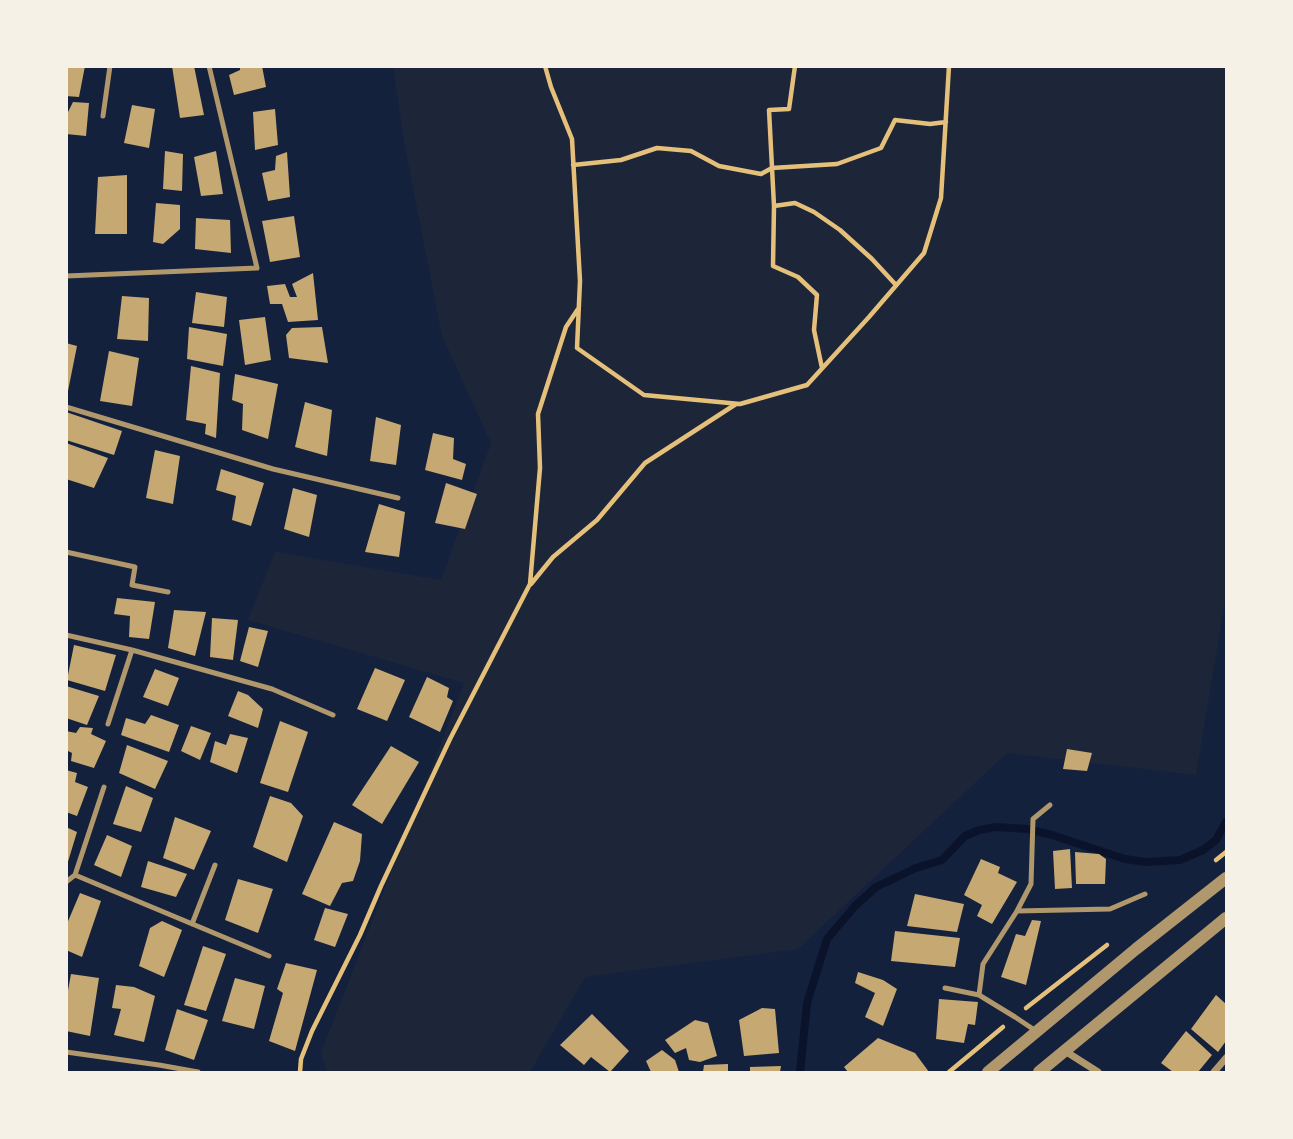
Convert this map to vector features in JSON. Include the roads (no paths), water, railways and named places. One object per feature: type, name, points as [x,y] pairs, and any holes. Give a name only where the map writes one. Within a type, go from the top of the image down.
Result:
[{"type":"street","points":[[988,1073],[1136,949],[1227,878]]},
{"type":"street","points":[[1039,1073],[1227,918]]},
{"type":"street","points":[[1065,1051],[1098,1073]]},
{"type":"street","points":[[1214,1073],[1227,1058]]},
{"type":"lane","points":[[103,116],[110,66]]},
{"type":"lane","points":[[66,276],[257,268],[209,66]]},
{"type":"lane","points":[[66,407],[272,469],[398,498]]},
{"type":"lane","points":[[66,552],[135,567],[132,585],[167,592]]},
{"type":"lane","points":[[66,635],[132,650],[272,689],[333,715]]},
{"type":"lane","points":[[108,724],[132,650]]},
{"type":"lane","points":[[66,881],[75,875],[104,787]]},
{"type":"lane","points":[[979,995],[982,964],[1017,911],[1031,884],[1033,819],[1050,805]]},
{"type":"lane","points":[[192,924],[215,864]]},
{"type":"lane","points":[[75,875],[269,956]]},
{"type":"lane","points":[[1017,911],[1110,909],[1145,894]]},
{"type":"lane","points":[[945,988],[979,995],[1037,1032]]},
{"type":"lane","points":[[66,1052],[198,1073]]},
{"type":"lane","points":[[158,1073],[159,1065]]},
{"type":"waterway","points":[[800,1072],[807,1003],[827,939],[855,906],[876,887],[916,868],[942,860],[965,836],[979,830],[996,827],[1028,829],[1125,859],[1146,862],[1180,860],[1203,850],[1216,840],[1226,822]]}]
